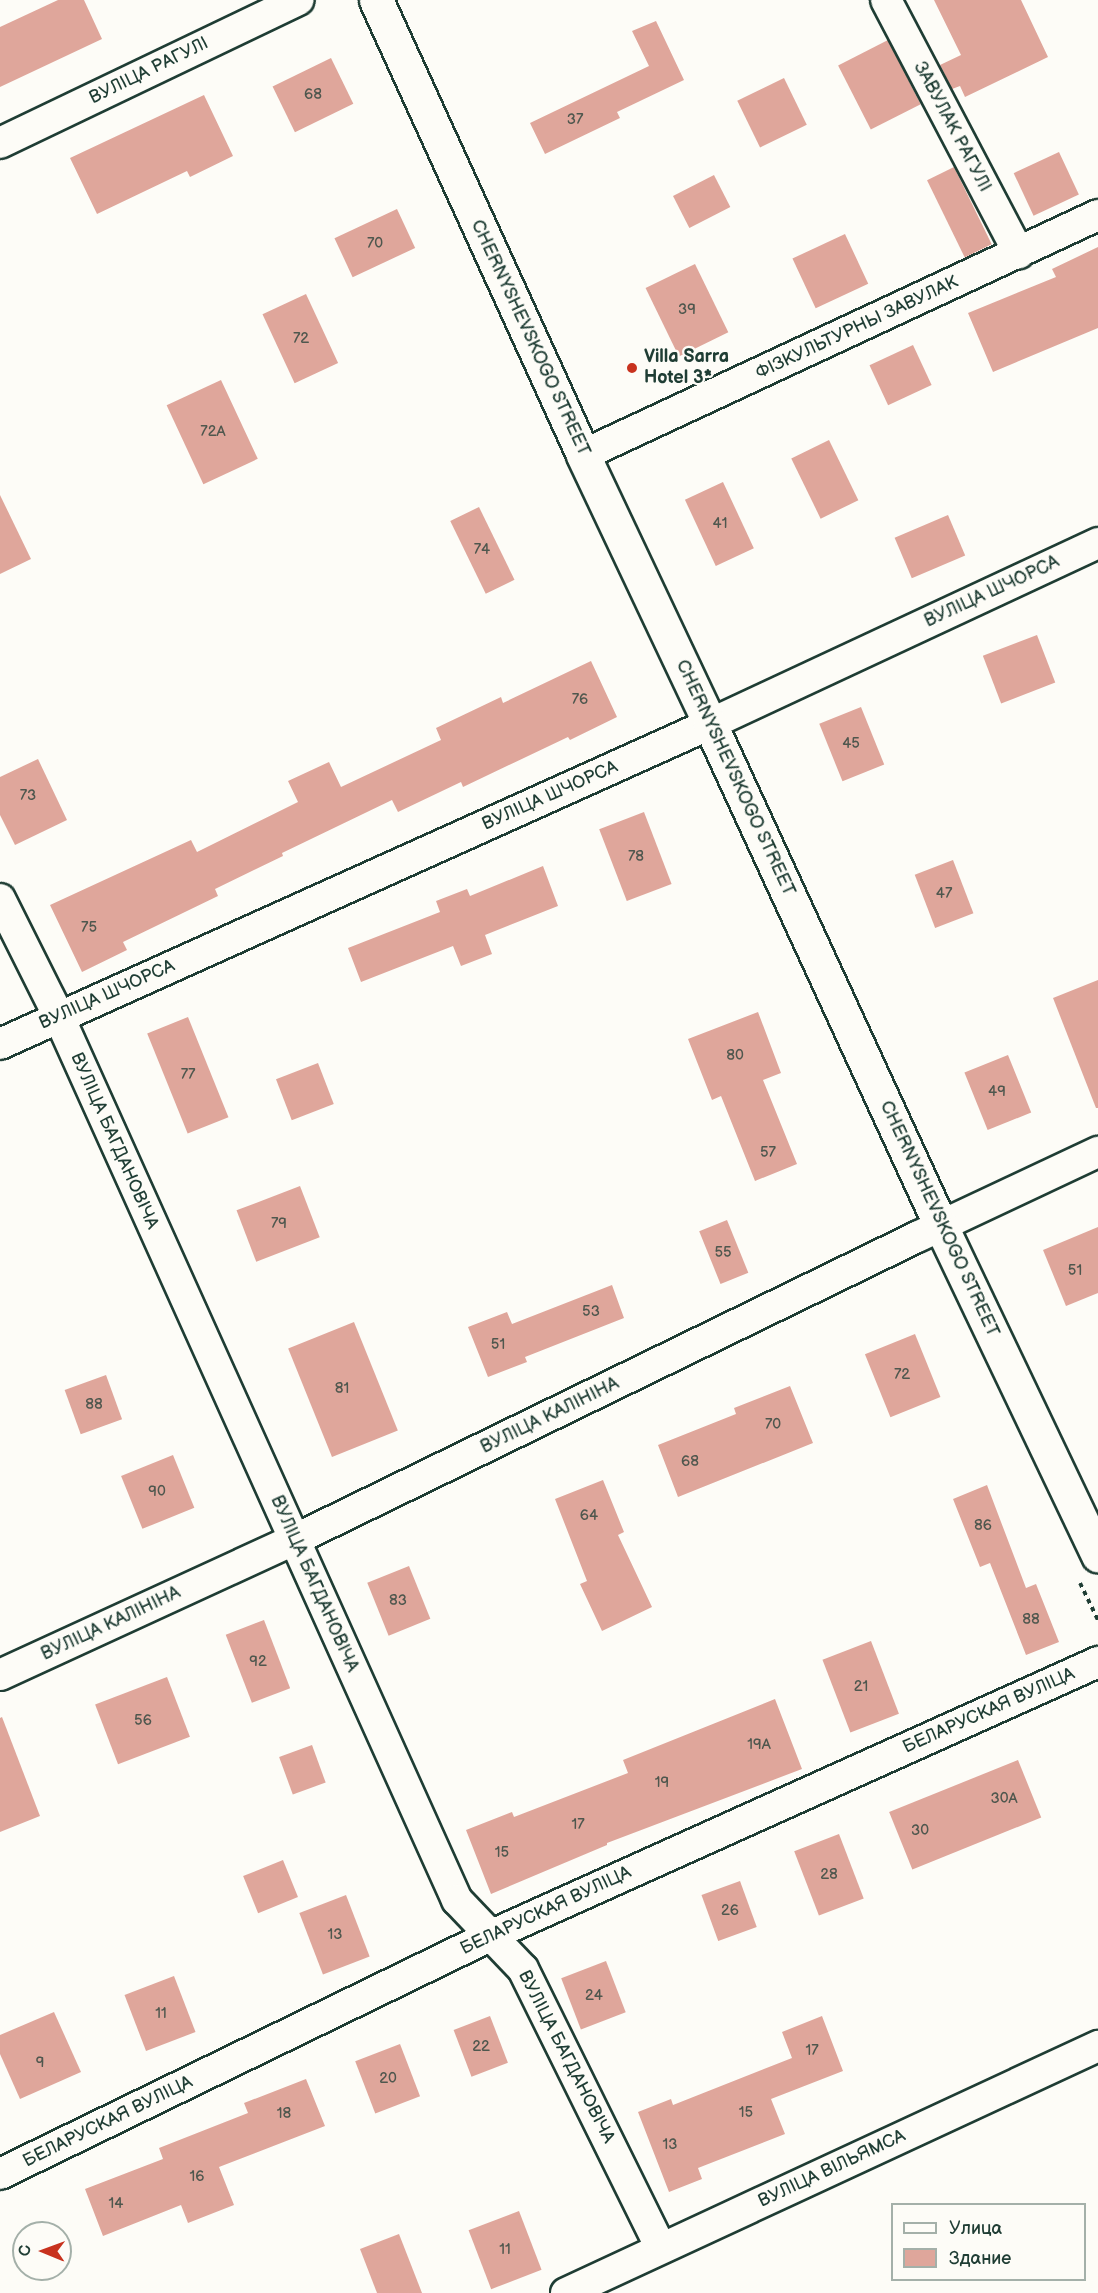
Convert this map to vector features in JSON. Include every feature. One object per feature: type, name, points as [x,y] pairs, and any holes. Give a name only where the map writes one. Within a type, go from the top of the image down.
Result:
[{"type":"main road","name":"CHERNYSHEVSKOGO STREET","points":[[376,0],[583,455],[710,724],[941,1226],[1098,1555]]},
{"type":"street","name":"ВУЛІЦА РАГУЛІ","points":[[0,143],[299,0]]},
{"type":"street","name":"ЗАВУЛАК РАГУЛІ","points":[[886,0],[1019,254]]},
{"type":"street","name":"ФІЗКУЛЬТУРНЫ ЗАВУЛАК","points":[[583,455],[1019,254],[1098,215]]},
{"type":"street","name":"ВУЛІЦА ШЧОРСА","points":[[0,1044],[710,724],[1098,543]]},
{"type":"street","name":"ВУЛІЦА БАГДАНОВІЧА","points":[[0,899],[58,1017],[457,1900],[523,1969],[661,2248]]},
{"type":"street","name":"ВУЛІЦА КАЛІНІНА","points":[[0,1675],[294,1540],[1098,1152]]},
{"type":"street","name":"БЕЛАРУСКАЯ ВУЛІЦА","points":[[0,2174],[492,1935],[1098,1662]]},
{"type":"street","name":"ВУЛІЦА ВІЛЬЯМСА","points":[[566,2293],[1098,2046]]},
{"type":"building","points":[[58,0],[84,0],[102,39],[0,87],[0,27]]},
{"type":"building","points":[[934,0],[1021,0],[1048,57],[965,97],[960,86],[952,89],[940,65],[961,55]]},
{"type":"building","points":[[656,21],[684,80],[617,112],[620,118],[545,154],[530,123],[649,66],[632,31]]},
{"type":"building","points":[[888,40],[921,104],[871,130],[838,65]]},
{"type":"building","points":[[331,58],[353,104],[295,132],[273,86]]},
{"type":"building","points":[[784,78],[807,125],[760,148],[737,101]]},
{"type":"building","points":[[204,95],[233,156],[190,177],[187,171],[97,214],[70,158]]},
{"type":"building","points":[[1059,152],[1079,195],[1034,216],[1014,173]]},
{"type":"building","points":[[954,167],[992,244],[965,257],[927,180]]},
{"type":"building","points":[[714,175],[730,207],[689,228],[673,196]]},
{"type":"building","points":[[397,209],[415,248],[353,277],[334,238]]},
{"type":"building","points":[[845,234],[868,284],[816,308],[792,259]]},
{"type":"building","points":[[1098,247],[1098,328],[993,372],[968,313],[1056,277],[1052,269]]},
{"type":"building","points":[[695,264],[728,332],[679,356],[646,288]]},
{"type":"building","points":[[306,294],[338,363],[295,383],[262,314]]},
{"type":"building","points":[[913,345],[932,385],[888,405],[869,365]]},
{"type":"building","points":[[221,380],[258,459],[203,484],[167,405]]},
{"type":"building","points":[[829,440],[858,500],[821,519],[791,458]]},
{"type":"building","points":[[723,482],[754,548],[716,566],[685,500]]},
{"type":"building","points":[[0,495],[31,559],[0,574]]},
{"type":"building","points":[[479,507],[515,580],[486,594],[450,521]]},
{"type":"building","points":[[948,515],[965,556],[912,578],[895,538]]},
{"type":"building","points":[[1037,635],[1055,683],[1001,703],[983,656]]},
{"type":"building","points":[[591,661],[617,717],[570,740],[568,737],[463,787],[461,782],[398,812],[392,800],[282,853],[283,856],[215,889],[218,896],[123,942],[127,950],[82,972],[50,905],[191,840],[197,852],[298,802],[288,781],[329,762],[341,787],[441,740],[436,728],[501,697],[503,703]]},
{"type":"building","points":[[861,707],[884,764],[843,781],[819,724]]},
{"type":"building","points":[[38,759],[67,820],[15,845],[0,815],[0,777]]},
{"type":"building","points":[[644,812],[672,884],[627,901],[599,829]]},
{"type":"building","points":[[953,860],[973,913],[935,928],[915,875]]},
{"type":"building","points":[[543,866],[558,906],[485,935],[492,954],[461,966],[453,946],[361,982],[348,948],[440,912],[436,901],[467,889],[470,896]]},
{"type":"building","points":[[1098,980],[1098,1108],[1096,1108],[1053,998]]},
{"type":"building","points":[[758,1012],[781,1073],[763,1080],[797,1164],[755,1181],[721,1096],[712,1100],[688,1039]]},
{"type":"building","points":[[188,1017],[228,1117],[188,1134],[147,1033]]},
{"type":"building","points":[[1008,1055],[1031,1112],[988,1130],[964,1073]]},
{"type":"building","points":[[318,1063],[334,1104],[292,1120],[276,1079]]},
{"type":"building","points":[[300,1186],[320,1237],[256,1262],[237,1210]]},
{"type":"building","points":[[727,1220],[748,1273],[721,1284],[699,1231]]},
{"type":"building","points":[[1098,1227],[1098,1293],[1066,1306],[1043,1250]]},
{"type":"building","points":[[612,1285],[624,1318],[525,1357],[527,1362],[488,1377],[468,1327],[507,1312],[512,1324]]},
{"type":"building","points":[[354,1322],[398,1430],[332,1457],[288,1349]]},
{"type":"building","points":[[915,1334],[940,1397],[890,1417],[865,1354]]},
{"type":"building","points":[[106,1375],[122,1419],[81,1434],[65,1390]]},
{"type":"building","points":[[790,1386],[813,1443],[678,1497],[658,1445],[736,1414],[734,1408]]},
{"type":"building","points":[[173,1455],[194,1508],[142,1529],[121,1476]]},
{"type":"building","points":[[603,1480],[624,1532],[618,1535],[652,1607],[602,1631],[580,1584],[587,1581],[555,1499]]},
{"type":"building","points":[[987,1485],[1026,1588],[1036,1584],[1059,1642],[1026,1655],[990,1563],[980,1567],[953,1499]]},
{"type":"building","points":[[409,1566],[430,1619],[389,1636],[367,1583]]},
{"type":"building","points":[[264,1620],[290,1688],[252,1703],[226,1635]]},
{"type":"building","points":[[871,1641],[899,1714],[850,1732],[822,1660]]},
{"type":"building","points":[[167,1677],[190,1737],[118,1764],[95,1705]]},
{"type":"building","points":[[775,1699],[802,1769],[607,1843],[607,1845],[491,1894],[466,1830],[512,1812],[514,1817],[628,1773],[623,1760]]},
{"type":"building","points":[[2,1717],[40,1816],[0,1832],[0,1718]]},
{"type":"building","points":[[312,1745],[326,1783],[293,1795],[279,1757]]},
{"type":"building","points":[[1018,1760],[1041,1817],[912,1870],[889,1812]]},
{"type":"building","points":[[839,1834],[864,1898],[819,1916],[794,1851]]},
{"type":"building","points":[[283,1860],[298,1897],[258,1913],[243,1876]]},
{"type":"building","points":[[740,1881],[757,1927],[718,1941],[701,1895]]},
{"type":"building","points":[[346,1895],[370,1957],[323,1975],[299,1913]]},
{"type":"building","points":[[606,1961],[626,2012],[581,2030],[561,1978]]},
{"type":"building","points":[[174,1976],[196,2032],[146,2051],[125,1995]]},
{"type":"building","points":[[54,2012],[81,2072],[20,2099],[0,2054],[0,2035]]},
{"type":"building","points":[[490,2016],[508,2063],[472,2077],[454,2030]]},
{"type":"building","points":[[822,2016],[843,2071],[771,2099],[785,2134],[698,2168],[702,2179],[669,2192],[638,2112],[671,2099],[673,2105],[792,2058],[782,2032]]},
{"type":"building","points":[[400,2044],[420,2096],[375,2113],[355,2061]]},
{"type":"building","points":[[306,2079],[325,2126],[219,2167],[234,2205],[188,2223],[181,2205],[103,2236],[85,2189],[163,2159],[159,2148],[248,2113],[244,2103]]},
{"type":"building","points":[[519,2211],[542,2270],[491,2289],[469,2230]]},
{"type":"building","points":[[399,2234],[422,2293],[377,2293],[360,2249]]},
{"type":"place","name":"Villa Sarra Hotel 3*","points":[[632,368]]}]
